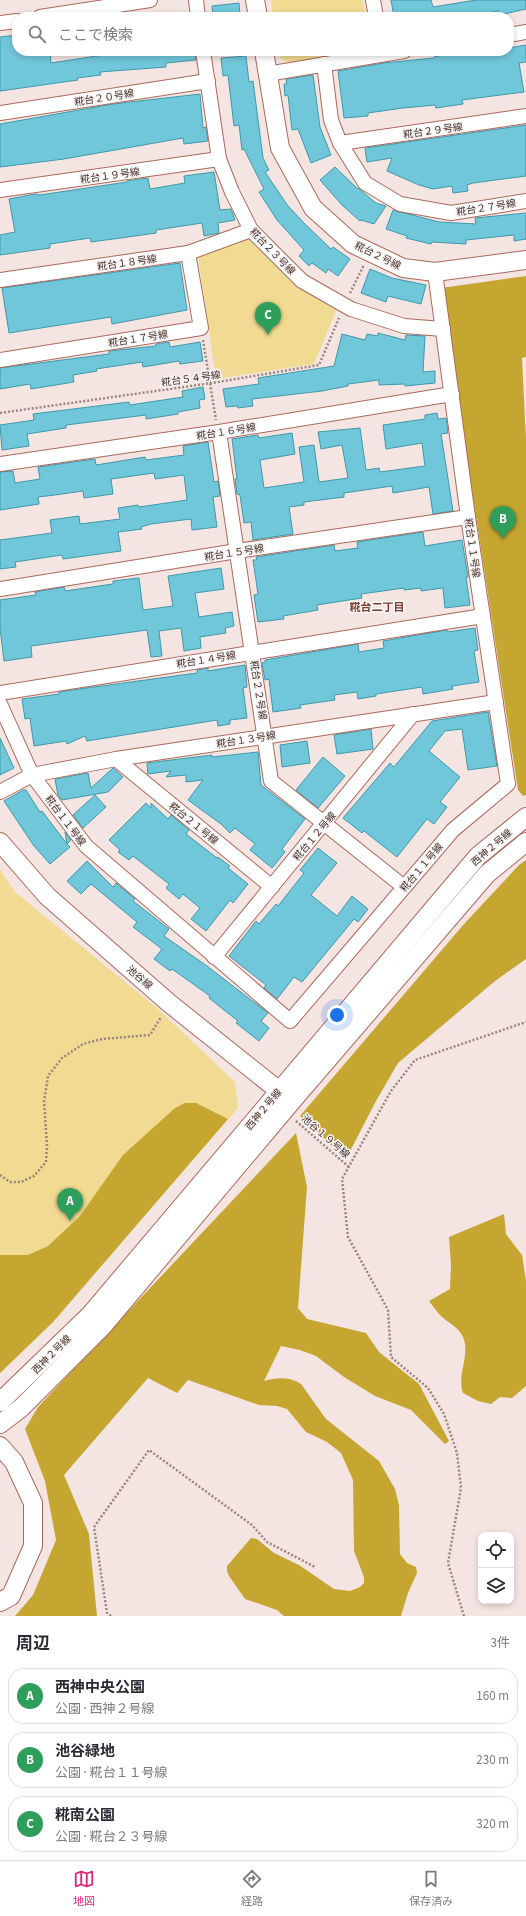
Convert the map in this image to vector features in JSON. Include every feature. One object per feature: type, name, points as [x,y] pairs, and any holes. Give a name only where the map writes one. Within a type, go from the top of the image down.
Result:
[{"type":"street","points":[[72,12],[150,0]]},
{"type":"street","points":[[196,0],[197,12]]},
{"type":"street","points":[[255,0],[257,12]]},
{"type":"street","points":[[373,0],[375,12]]},
{"type":"street","points":[[0,23],[12,22]]},
{"type":"street","points":[[514,34],[526,32]]},
{"type":"street","name":"糀台２３号線","points":[[204,56],[219,159],[232,192],[252,230],[302,281],[345,305],[404,326],[443,329]]},
{"type":"street","name":"糀台２号線","points":[[265,56],[280,148],[313,208],[353,244],[403,268],[435,272],[526,260]]},
{"type":"street","points":[[268,74],[365,56]]},
{"type":"street","name":"糀台２７号線","points":[[324,64],[331,120],[340,144],[365,183],[400,204],[451,213],[526,201]]},
{"type":"street","name":"糀台２０号線","points":[[0,112],[208,81]]},
{"type":"street","name":"糀台２９号線","points":[[340,144],[526,116]]},
{"type":"street","name":"糀台１９号線","points":[[0,190],[219,159]]},
{"type":"street","name":"糀台１８号線","points":[[0,280],[188,253],[252,230]]},
{"type":"street","points":[[188,253],[201,328]]},
{"type":"street","name":"糀台１１号線","points":[[0,704],[32,775],[86,846],[290,1021],[453,830],[508,784],[468,517],[435,272]]},
{"type":"street","name":"糀台１７号線","points":[[0,360],[201,328]]},
{"type":"street","name":"糀台１６号線","points":[[0,464],[218,432],[452,394]]},
{"type":"street","name":"糀台２２号線","points":[[218,432],[266,736],[271,781],[404,887]]},
{"type":"street","name":"糀台１５号線","points":[[0,589],[237,551],[468,517]]},
{"type":"street","name":"糀台１４号線","points":[[0,693],[483,616]]},
{"type":"street","name":"糀台１３号線","points":[[0,792],[32,775],[116,759],[496,702]]},
{"type":"street","name":"糀台１２号線","points":[[214,956],[325,823],[413,714]]},
{"type":"street","name":"糀台２１号線","points":[[116,759],[272,887]]},
{"type":"street","name":"西神２号線","points":[[0,1402],[90,1315],[288,1103],[478,856],[526,817]]},
{"type":"street","name":"池谷線","points":[[0,842],[48,896],[169,1003],[288,1103]]},
{"type":"street","name":"西神２号線","points":[[0,1424],[21,1408],[102,1327],[288,1103],[487,874],[526,842]]},
{"type":"street","points":[[0,1446],[14,1462],[32,1503],[32,1546],[11,1596],[0,1602]]},
{"type":"path","points":[[345,305],[370,252]]},
{"type":"path","name":"糀台５４号線","points":[[0,413],[210,383],[319,365],[345,305]]},
{"type":"path","points":[[201,328],[218,432]]},
{"type":"path","points":[[0,1175],[10,1182],[21,1182],[34,1176],[46,1162],[47,1145],[44,1102],[48,1076],[62,1058],[83,1044],[102,1039],[150,1035],[169,1003]]},
{"type":"path","points":[[464,1616],[448,1563],[461,1488],[457,1453],[444,1414],[428,1388],[391,1357],[388,1310],[348,1237],[342,1179],[391,1091],[415,1060],[526,1022]]},
{"type":"path","name":"池谷１９号線","points":[[288,1103],[349,1166]]},
{"type":"path","points":[[111,1616],[107,1613],[94,1527],[148,1450],[252,1525],[267,1542],[315,1567]]},
{"type":"shaded area","points":[[271,0],[363,0],[365,12],[272,12]]},
{"type":"shaded area","points":[[280,56],[332,56],[288,63],[280,58]]},
{"type":"shaded area","points":[[250,235],[338,306],[314,364],[216,379],[198,256]]},
{"type":"shaded area","points":[[526,276],[526,357],[522,358],[526,440],[526,795],[523,796],[518,790],[441,288]]},
{"type":"shaded area","points":[[526,860],[526,959],[495,981],[398,1063],[376,1101],[346,1159],[300,1116],[464,924],[519,865]]},
{"type":"shaded area","points":[[0,869],[15,892],[157,1008],[235,1082],[238,1108],[53,1322],[0,1373]]},
{"type":"shaded area","points":[[185,1103],[196,1103],[228,1119],[53,1322],[0,1373],[0,1255],[28,1255],[48,1246],[80,1216],[123,1155],[175,1108]]},
{"type":"shaded area","points":[[296,1133],[307,1187],[298,1308],[307,1319],[366,1333],[379,1352],[419,1384],[449,1441],[445,1444],[411,1410],[375,1396],[344,1377],[316,1356],[300,1350],[281,1346],[264,1381],[287,1379],[301,1384],[326,1419],[379,1461],[395,1489],[399,1505],[400,1554],[407,1563],[416,1567],[417,1573],[408,1593],[401,1616],[284,1616],[277,1610],[245,1599],[229,1576],[227,1566],[251,1538],[257,1539],[274,1553],[299,1565],[334,1589],[350,1591],[360,1587],[364,1583],[364,1577],[354,1551],[353,1480],[341,1453],[327,1442],[306,1432],[287,1409],[277,1406],[259,1405],[188,1380],[177,1393],[148,1378],[64,1475],[89,1534],[97,1616],[15,1616],[33,1595],[56,1540],[45,1481],[25,1429],[38,1407]]},
{"type":"shaded area","points":[[504,1214],[506,1234],[522,1255],[526,1281],[526,1386],[512,1398],[500,1397],[491,1404],[478,1401],[463,1393],[461,1379],[465,1357],[465,1342],[460,1332],[441,1316],[429,1301],[450,1289],[451,1265],[449,1237]]},
{"type":"building","points":[[391,0],[431,0],[433,7],[476,0],[526,0],[526,9],[513,12],[393,12]]},
{"type":"building","points":[[239,3],[240,12],[213,12],[212,6]]},
{"type":"building","points":[[12,36],[12,56],[50,56],[51,63],[96,56],[196,56],[196,60],[166,63],[166,67],[100,72],[101,75],[77,78],[78,80],[0,91],[0,37]]},
{"type":"building","points":[[526,45],[526,62],[519,63],[524,92],[462,100],[463,104],[436,108],[435,105],[403,108],[368,113],[368,116],[344,118],[338,71],[384,63],[434,58],[438,56],[514,56],[514,47]]},
{"type":"building","points":[[246,56],[249,82],[253,81],[263,158],[269,170],[265,172],[288,206],[305,224],[331,249],[333,247],[350,259],[338,276],[328,269],[326,273],[312,263],[309,266],[299,256],[304,250],[277,220],[259,192],[264,189],[244,149],[242,150],[239,125],[234,126],[228,75],[223,76],[221,58]]},
{"type":"building","points":[[313,75],[320,127],[331,155],[311,163],[298,129],[292,130],[288,95],[285,96],[284,84],[287,84],[286,79]]},
{"type":"building","points":[[200,94],[203,128],[206,127],[208,141],[184,144],[183,138],[64,159],[0,167],[0,124],[113,104]]},
{"type":"building","points":[[526,125],[526,176],[473,183],[467,185],[468,191],[453,193],[452,186],[433,189],[419,185],[387,171],[392,158],[367,162],[365,148]]},
{"type":"building","points":[[335,167],[358,189],[376,203],[386,206],[374,224],[360,221],[342,205],[320,180]]},
{"type":"building","points":[[214,172],[220,210],[231,209],[235,220],[218,223],[219,233],[204,236],[202,223],[156,230],[156,233],[128,237],[91,242],[90,238],[50,244],[50,248],[0,255],[0,235],[15,232],[9,199],[148,178],[150,189],[185,183],[184,176]]},
{"type":"building","points":[[393,210],[439,222],[476,224],[475,218],[526,213],[526,239],[514,241],[514,235],[466,240],[466,244],[432,242],[431,244],[406,238],[407,236],[386,229]]},
{"type":"building","points":[[180,263],[187,310],[112,324],[111,317],[9,333],[2,288]]},
{"type":"building","points":[[370,269],[392,278],[426,285],[421,304],[388,296],[386,302],[361,293]]},
{"type":"building","points":[[378,333],[405,340],[406,335],[425,336],[423,372],[435,371],[435,383],[405,386],[405,384],[379,385],[379,380],[348,384],[348,386],[322,391],[252,399],[253,406],[238,408],[237,406],[226,407],[223,389],[259,384],[258,378],[334,366],[342,334],[365,340],[367,334],[378,336]]},
{"type":"building","points":[[169,342],[170,347],[200,342],[203,361],[180,364],[179,361],[143,367],[142,362],[96,369],[97,371],[73,375],[74,382],[31,389],[30,384],[0,389],[0,368],[109,354],[109,351],[156,346],[156,344]]},
{"type":"building","points":[[203,387],[205,399],[199,400],[200,408],[178,412],[178,414],[146,419],[146,415],[66,425],[66,428],[27,434],[29,446],[2,450],[0,425],[34,420],[33,414],[129,402],[130,405],[183,397],[182,391]]},
{"type":"building","points":[[437,413],[438,419],[446,418],[448,433],[441,434],[453,511],[433,514],[429,487],[393,493],[392,486],[344,493],[344,497],[304,502],[304,505],[289,507],[293,534],[253,540],[251,522],[244,523],[240,495],[237,494],[235,479],[237,479],[232,439],[258,435],[259,438],[292,433],[295,454],[260,460],[264,488],[304,482],[299,447],[314,445],[319,482],[348,478],[342,445],[321,449],[318,432],[360,428],[366,470],[379,468],[380,472],[425,466],[422,443],[386,449],[383,425],[425,419],[425,415]]},
{"type":"building","points":[[208,442],[214,482],[218,481],[220,496],[213,497],[217,527],[192,530],[191,519],[151,524],[141,527],[142,529],[118,532],[121,551],[63,559],[62,555],[15,562],[16,567],[0,569],[0,540],[52,533],[50,520],[79,516],[80,524],[120,519],[118,508],[138,505],[139,507],[187,500],[184,475],[155,479],[154,473],[111,479],[113,494],[84,498],[83,491],[38,497],[39,504],[0,510],[0,472],[13,471],[15,483],[40,479],[38,467],[95,459],[96,465],[145,457],[146,460],[184,455],[183,446]]},
{"type":"building","points":[[423,532],[425,546],[462,540],[468,577],[466,577],[470,605],[445,608],[443,588],[421,591],[421,588],[404,590],[404,588],[361,594],[362,598],[317,605],[318,610],[283,616],[284,619],[258,622],[254,595],[258,594],[253,560],[257,560],[256,557],[334,545],[335,551],[358,548],[357,542]]},
{"type":"building","points":[[221,568],[224,589],[195,593],[199,617],[232,612],[234,626],[225,628],[226,633],[200,637],[201,648],[184,651],[181,628],[159,631],[162,656],[151,657],[147,630],[31,646],[32,657],[4,661],[0,628],[0,600],[36,595],[35,592],[64,587],[65,591],[113,584],[113,581],[139,578],[143,610],[173,606],[168,576]]},
{"type":"building","points":[[475,628],[478,650],[474,651],[479,682],[452,686],[453,689],[423,694],[422,687],[376,694],[376,696],[358,699],[357,692],[334,695],[335,700],[300,705],[301,708],[273,712],[269,679],[265,680],[262,663],[265,662],[265,660],[358,644],[359,652],[384,648],[383,641],[447,630],[447,632]]},
{"type":"building","points":[[245,665],[247,687],[243,688],[247,718],[230,720],[230,724],[218,726],[217,720],[87,741],[85,736],[67,744],[66,741],[34,746],[30,718],[25,719],[22,699],[59,694],[59,692],[72,690],[197,673],[197,670],[208,668],[208,671]]},
{"type":"building","points":[[488,712],[497,766],[468,770],[462,729],[445,731],[429,751],[460,777],[440,802],[447,807],[434,824],[427,819],[397,857],[364,831],[362,833],[343,818],[390,763],[394,767],[432,721]]},
{"type":"building","points":[[371,729],[373,749],[337,754],[334,735]]},
{"type":"building","points":[[0,738],[14,768],[0,775]]},
{"type":"building","points":[[307,741],[310,763],[282,767],[280,745]]},
{"type":"building","points":[[258,752],[261,785],[305,819],[282,849],[285,852],[272,868],[250,850],[255,844],[235,828],[230,833],[221,824],[188,800],[203,780],[186,782],[186,775],[166,777],[171,771],[148,774],[147,763],[212,755],[212,757]]},
{"type":"building","points":[[323,757],[345,776],[318,808],[296,790]]},
{"type":"building","points":[[113,768],[123,777],[108,792],[62,800],[58,795],[55,779],[88,773],[91,788]]},
{"type":"building","points":[[23,790],[26,790],[40,812],[42,811],[70,847],[50,864],[34,846],[4,801]]},
{"type":"building","points":[[95,795],[106,807],[83,828],[73,815]]},
{"type":"building","points":[[146,803],[151,808],[151,803],[168,819],[171,815],[189,830],[186,834],[230,866],[228,868],[248,884],[233,903],[230,900],[206,931],[191,919],[200,908],[183,894],[179,899],[166,888],[169,884],[133,856],[129,860],[118,852],[120,850],[109,840]]},
{"type":"building","points":[[65,832],[71,840],[67,844]]},
{"type":"building","points":[[318,848],[337,863],[311,895],[337,916],[352,896],[368,909],[358,922],[354,919],[302,982],[294,977],[277,999],[264,988],[266,985],[229,956],[256,921],[259,924],[276,904],[278,906],[304,873],[300,870]]},
{"type":"building","points":[[87,861],[113,887],[116,883],[135,899],[133,901],[169,929],[164,936],[207,966],[268,1013],[261,1021],[269,1028],[259,1041],[236,1023],[238,1021],[209,998],[210,996],[172,969],[170,971],[154,959],[162,949],[133,927],[137,922],[91,884],[81,894],[67,881]]},
{"type":"place","name":"糀南公園","points":[[268,335]]},
{"type":"place","name":"池谷緑地","points":[[503,539]]},
{"type":"place","name":"西神中央公園","points":[[70,1221]]},
{"type":"district","name":"糀台二丁目","points":[[377,607]]}]
